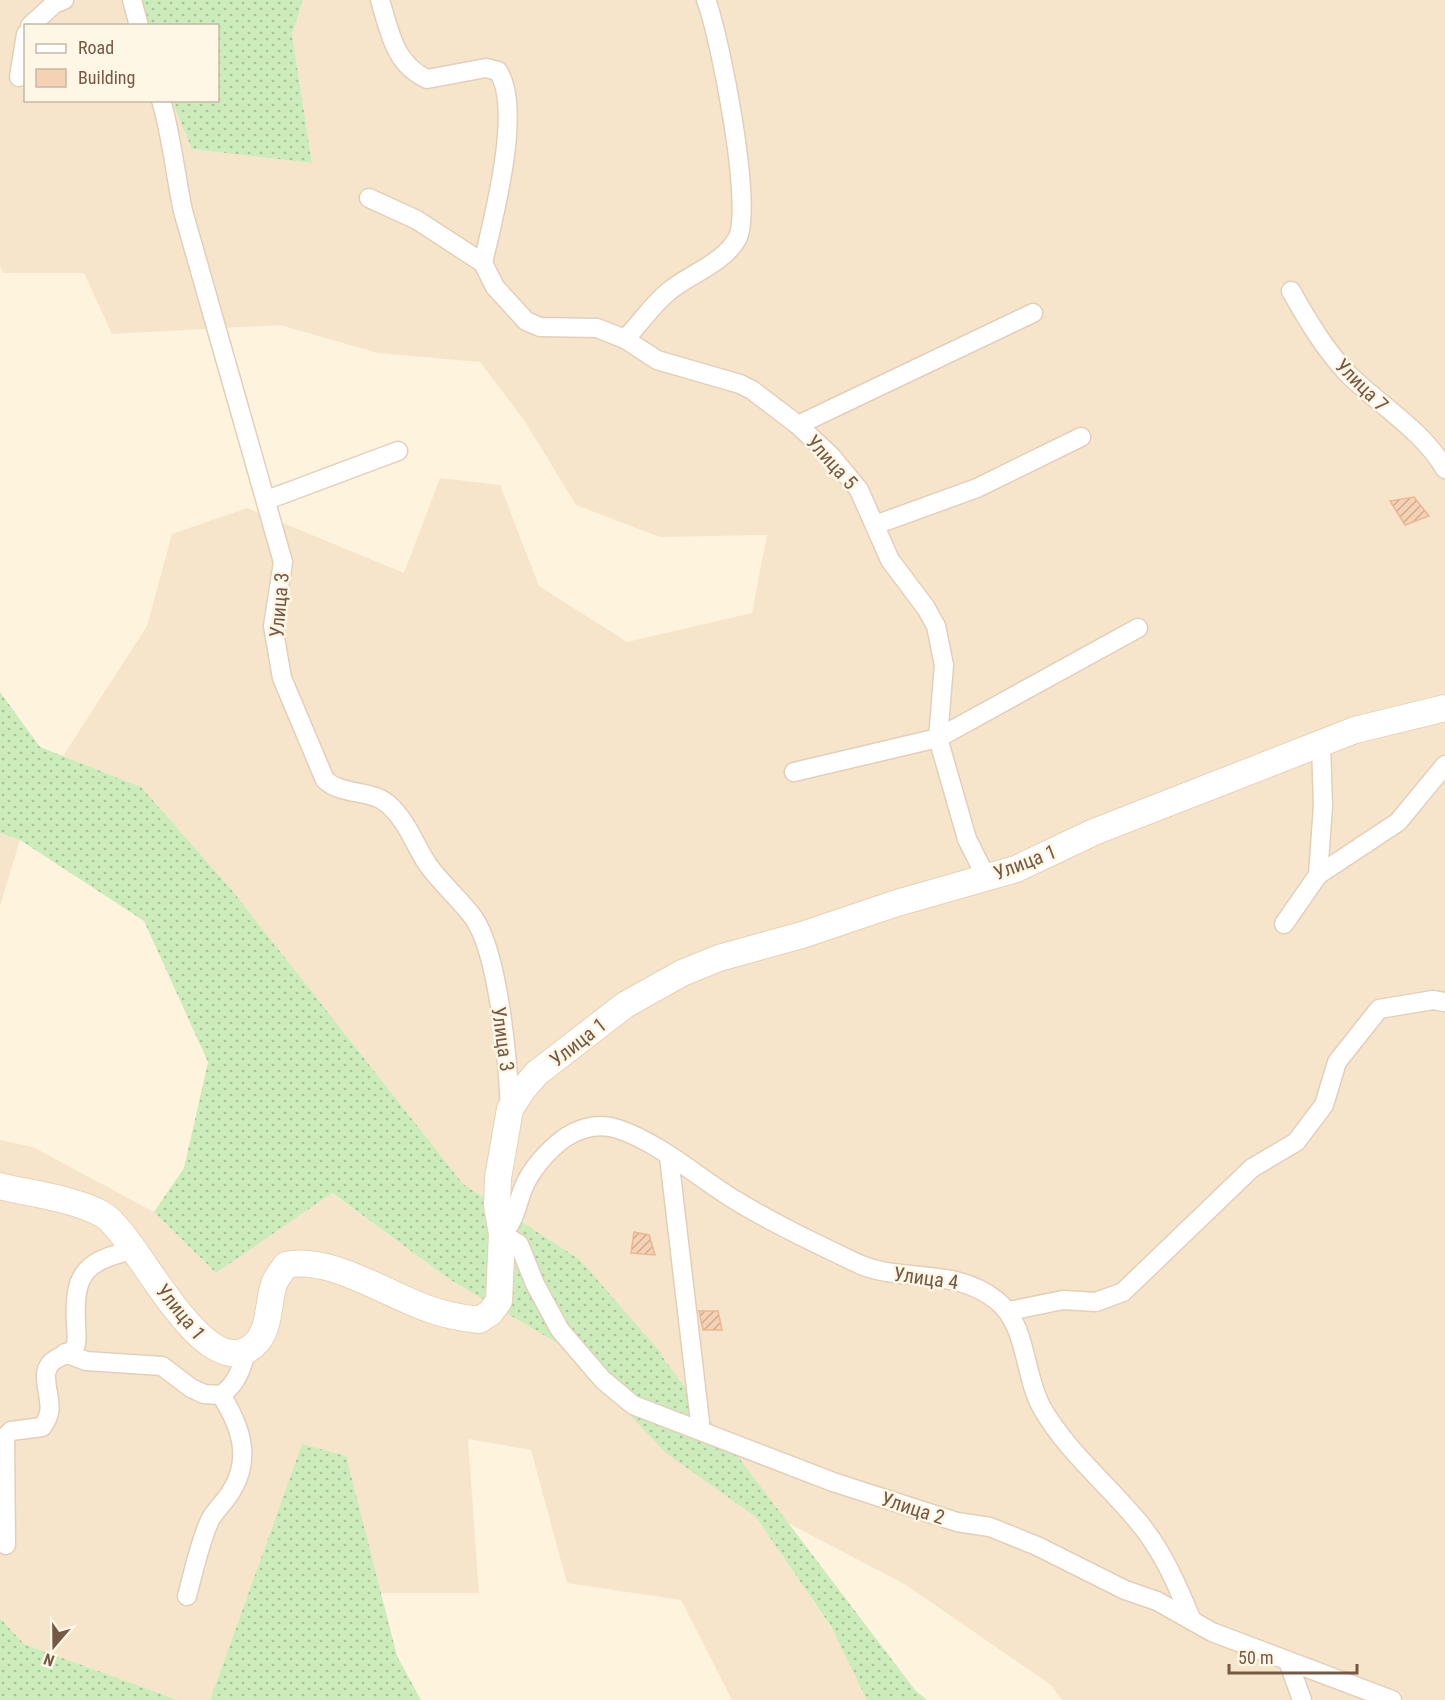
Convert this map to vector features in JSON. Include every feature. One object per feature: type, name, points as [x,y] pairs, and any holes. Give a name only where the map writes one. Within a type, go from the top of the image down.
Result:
[{"type":"main road","name":"Улица 1","points":[[0,1186],[78,1205],[103,1214],[136,1249],[173,1305],[209,1346],[224,1354],[247,1350],[258,1341],[263,1331],[274,1283],[286,1265],[303,1261],[323,1265],[429,1309],[479,1320],[490,1313],[499,1301],[502,1234],[497,1205],[498,1178],[510,1109],[537,1073],[625,1005],[681,973],[719,958],[1016,869],[1094,832],[1355,730],[1445,708]]},
{"type":"street","points":[[32,24],[54,4],[64,0]]},
{"type":"street","points":[[132,0],[138,24]]},
{"type":"street","points":[[369,198],[417,220],[483,263],[505,157],[507,91],[504,78],[498,70],[486,68],[427,80],[418,75],[398,57],[380,0]]},
{"type":"street","points":[[625,339],[668,292],[728,252],[738,238],[743,221],[739,157],[706,0]]},
{"type":"street","points":[[19,77],[24,46]]},
{"type":"street","name":"Улица 3","points":[[162,102],[173,147],[183,212],[267,500],[282,562],[273,626],[282,678],[325,780],[333,787],[375,797],[386,803],[411,830],[426,862],[448,892],[474,918],[489,953],[507,1057],[510,1109]]},
{"type":"street","name":"Улица 5","points":[[483,263],[495,287],[526,321],[540,327],[597,328],[625,339],[657,360],[727,379],[752,390],[798,424],[831,456],[858,490],[890,560],[926,608],[936,626],[944,665],[938,738],[968,839],[986,877]]},
{"type":"street","name":"Улица 7","points":[[1291,291],[1319,339],[1348,374],[1433,448],[1445,469]]},
{"type":"street","points":[[798,424],[1033,313]]},
{"type":"street","points":[[875,525],[977,488],[1081,438]]},
{"type":"street","points":[[267,500],[398,451]]},
{"type":"street","points":[[794,772],[938,738],[1138,628]]},
{"type":"street","points":[[1318,875],[1323,806],[1321,744]]},
{"type":"street","points":[[1284,924],[1318,875],[1398,822],[1445,765]]},
{"type":"street","points":[[1191,1618],[1169,1566],[1155,1544],[1059,1434],[1045,1414],[1034,1390],[1017,1328],[1009,1311],[1063,1300],[1096,1302],[1123,1292],[1252,1167],[1296,1142],[1324,1105],[1337,1062],[1379,1009],[1433,1000],[1445,1002]]},
{"type":"street","name":"Улица 4","points":[[502,1234],[512,1223],[523,1187],[535,1166],[564,1139],[581,1128],[599,1126],[616,1128],[634,1135],[769,1220],[861,1265],[875,1270],[949,1278],[968,1284],[995,1299],[1009,1311]]},
{"type":"street","points":[[669,1157],[700,1422]]},
{"type":"street","name":"Улица 2","points":[[502,1234],[519,1244],[535,1284],[560,1330],[603,1380],[633,1405],[833,1482],[957,1522],[999,1531],[1037,1545],[1125,1590],[1157,1600],[1212,1632],[1392,1700]]},
{"type":"street","points":[[6,1545],[5,1437],[11,1431],[42,1427],[49,1420],[51,1405],[46,1373],[53,1360],[74,1348],[76,1342],[75,1304],[84,1271],[101,1258],[136,1249]]},
{"type":"street","points":[[221,1395],[238,1375],[247,1350]]},
{"type":"street","points":[[65,1353],[87,1361],[162,1366],[191,1388],[204,1394],[221,1395]]},
{"type":"street","points":[[187,1596],[211,1518],[232,1491],[242,1466],[244,1447],[239,1429],[221,1395]]},
{"type":"street","points":[[1288,1661],[1302,1700]]},
{"type":"shaded area","points":[[0,0],[128,0],[139,24],[24,24],[24,102],[172,102],[193,149],[312,163],[292,34],[303,0],[1445,0],[1445,1700],[1062,1700],[1051,1685],[906,1585],[788,1523],[658,1352],[579,1259],[463,1184],[231,889],[141,787],[63,756],[147,626],[172,534],[247,508],[404,573],[440,478],[500,485],[539,586],[627,642],[752,613],[767,535],[660,537],[576,505],[524,420],[480,362],[378,353],[280,325],[112,334],[84,273],[3,273],[0,266]]},
{"type":"shaded area","points":[[0,833],[20,840],[0,906]]},
{"type":"shaded area","points":[[0,1140],[33,1147],[154,1212],[216,1273],[331,1193],[449,1279],[567,1349],[751,1509],[844,1647],[868,1700],[732,1700],[681,1600],[567,1583],[531,1450],[468,1439],[479,1593],[376,1593],[302,1444],[210,1700],[178,1700],[24,1644],[0,1618]]},
{"type":"green space","points":[[128,0],[303,0],[292,34],[312,163],[192,149],[172,102],[219,102],[219,24],[139,24]]},
{"type":"green space","points":[[0,692],[40,747],[141,787],[231,889],[463,1184],[579,1259],[662,1354],[660,1354],[915,1690],[927,1700],[867,1700],[832,1628],[756,1517],[666,1453],[567,1349],[449,1279],[332,1193],[216,1273],[154,1212],[184,1168],[208,1062],[144,921],[20,840],[0,833]]},
{"type":"green space","points":[[302,1444],[346,1456],[397,1656],[421,1700],[210,1700]]},
{"type":"green space","points":[[0,1618],[24,1644],[178,1700],[0,1700]]},
{"type":"building","points":[[1414,497],[1429,516],[1405,525],[1390,501]]},
{"type":"building","points":[[634,1232],[649,1235],[655,1255],[631,1253]]},
{"type":"building","points":[[699,1311],[718,1311],[722,1330],[703,1330]]}]
